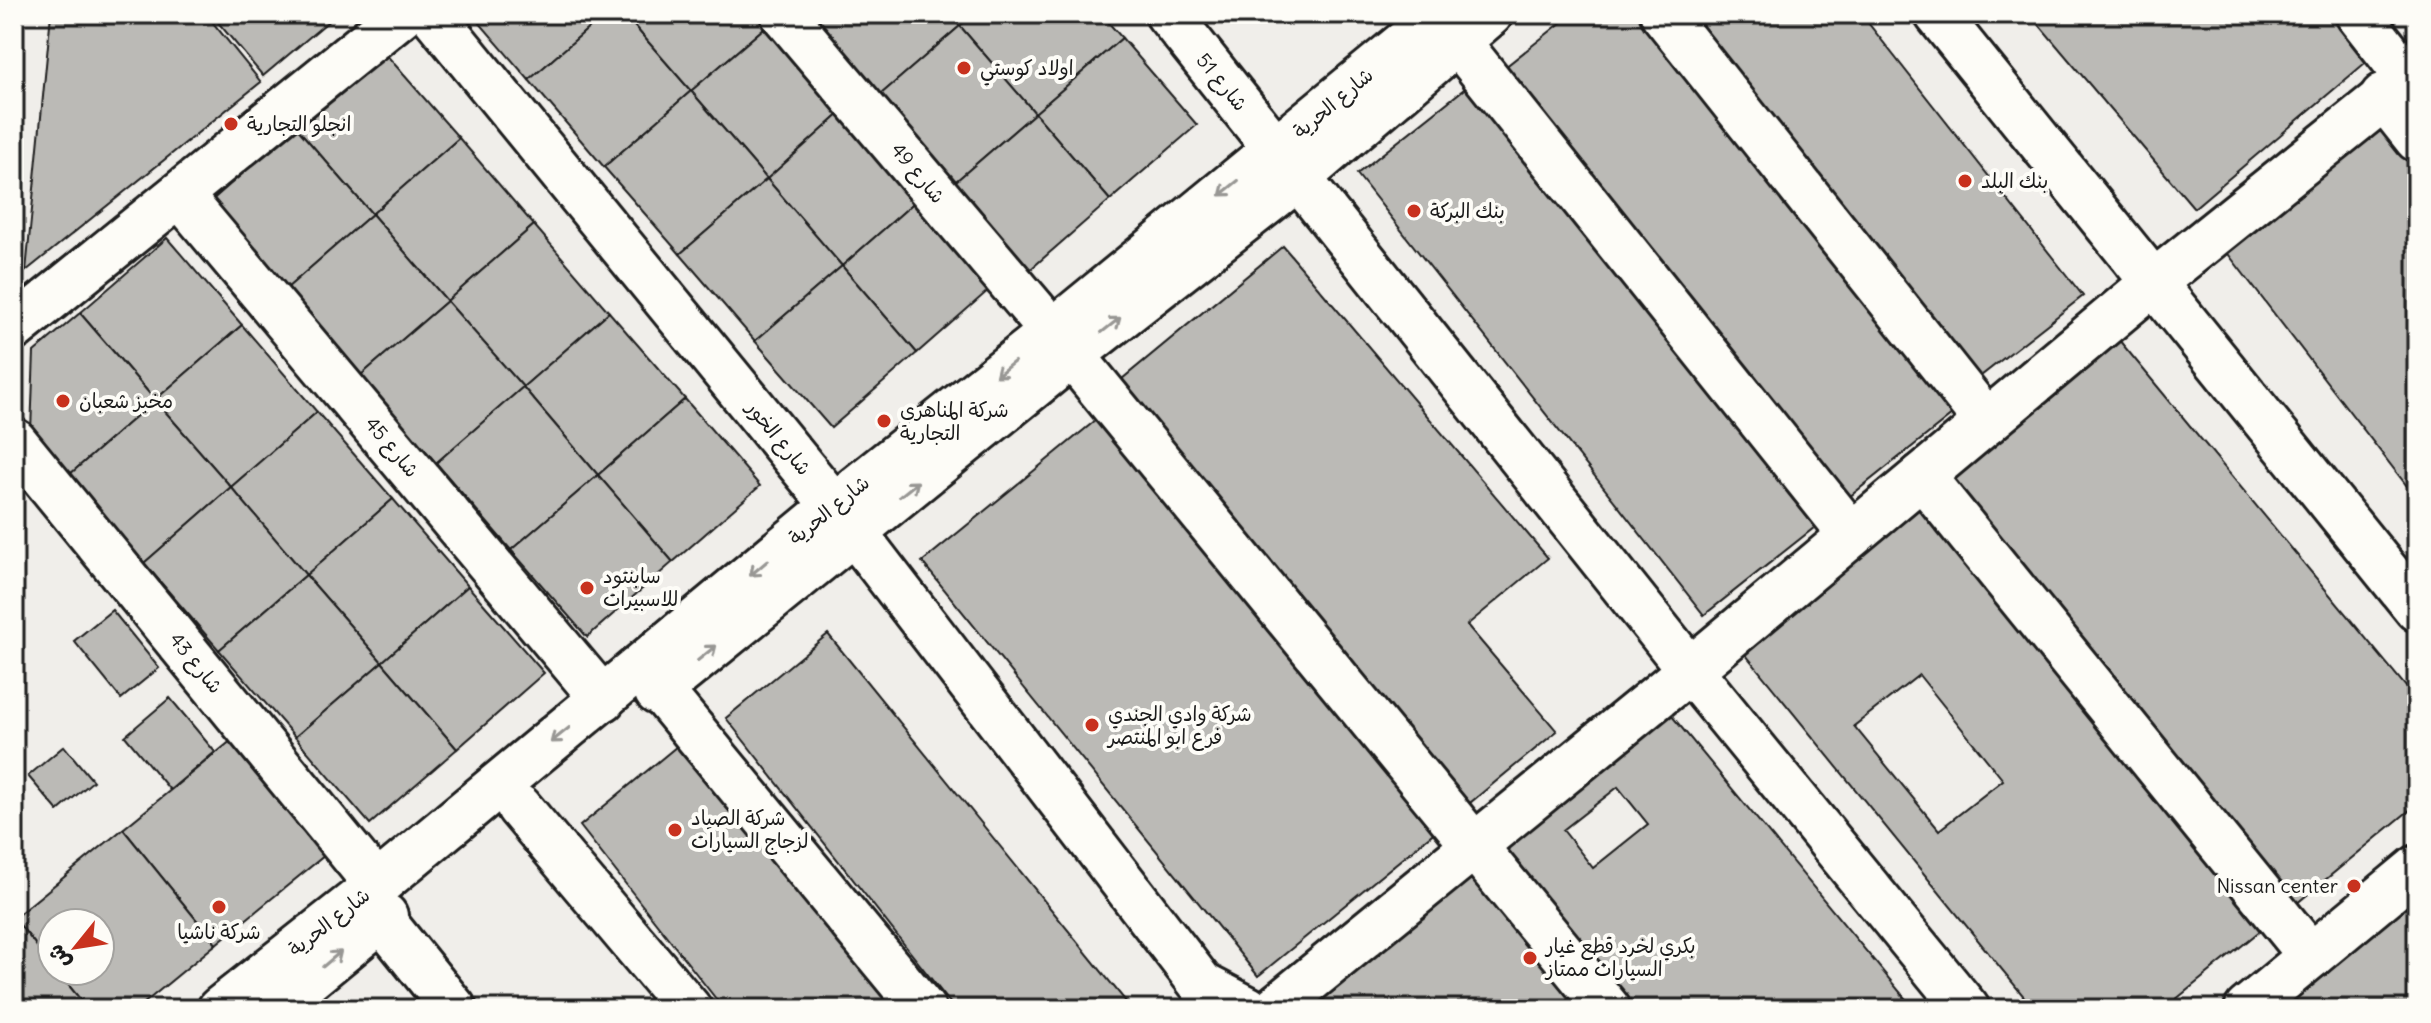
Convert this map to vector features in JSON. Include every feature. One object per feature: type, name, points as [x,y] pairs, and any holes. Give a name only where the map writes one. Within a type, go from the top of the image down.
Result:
[{"type":"street","points":[[14,328],[402,14]]},
{"type":"street","name":"شارع الخور","points":[[432,14],[845,519],[1203,997],[1248,1009]]},
{"type":"street","name":"شارع 49","points":[[783,14],[1062,344],[1608,1009]]},
{"type":"street","name":"شارع 51","points":[[1168,14],[1690,670],[1967,1009]]},
{"type":"street","name":"شارع الحرية","points":[[272,1009],[374,900],[603,699],[845,519],[1288,163],[1449,28],[1490,14]]},
{"type":"street","points":[[1663,14],[1987,422]]},
{"type":"street","points":[[1937,14],[2417,609]]},
{"type":"street","points":[[2358,14],[2403,82],[2417,139]]},
{"type":"street","points":[[1449,28],[1851,534]]},
{"type":"street","points":[[1274,1009],[1690,670],[2153,283],[2403,82]]},
{"type":"street","name":"شارع 45","points":[[180,195],[603,699]]},
{"type":"street","name":"شارع 43","points":[[14,441],[374,900],[454,1009]]},
{"type":"street","points":[[1922,476],[2311,956]]},
{"type":"street","name":"شارع الحرية","points":[[220,1009],[374,900],[519,807],[660,690],[845,519]]},
{"type":"street","points":[[660,690],[923,1009]]},
{"type":"street","points":[[519,807],[689,1009]]},
{"type":"street","points":[[2247,1009],[2417,868]]},
{"type":"building","points":[[51,14],[206,14],[261,82],[26,271]]},
{"type":"building","points":[[211,14],[337,14],[263,76]]},
{"type":"building","points":[[472,14],[605,14],[529,80]]},
{"type":"building","points":[[605,14],[624,14],[691,91],[604,167],[529,80]]},
{"type":"building","points":[[624,14],[776,14],[778,16],[691,91]]},
{"type":"building","points":[[797,14],[949,14],[960,26],[873,101]]},
{"type":"building","points":[[949,14],[973,14],[960,26]]},
{"type":"building","points":[[973,14],[1101,14],[1122,38],[1035,113],[960,26]]},
{"type":"building","points":[[1572,14],[1638,14],[1953,414],[1844,501],[1504,68]]},
{"type":"building","points":[[1689,14],[1861,14],[2083,296],[1977,379]]},
{"type":"building","points":[[2030,14],[2334,14],[2371,58],[2194,208]]},
{"type":"building","points":[[778,16],[851,104],[767,179],[691,91]]},
{"type":"building","points":[[960,26],[1035,113],[948,188],[873,101]]},
{"type":"building","points":[[1122,38],[1197,125],[1110,200],[1035,113]]},
{"type":"building","points":[[383,51],[459,138],[372,214],[296,127]]},
{"type":"building","points":[[1468,86],[1815,527],[1704,615],[1357,174]]},
{"type":"building","points":[[691,91],[767,179],[680,254],[604,167]]},
{"type":"building","points":[[851,104],[926,192],[842,266],[767,179]]},
{"type":"building","points":[[1035,113],[1110,200],[1024,275],[948,188]]},
{"type":"building","points":[[2379,124],[2417,173],[2417,499],[2222,246]]},
{"type":"building","points":[[296,127],[372,214],[286,289],[210,202]]},
{"type":"building","points":[[459,138],[534,225],[447,301],[372,214]]},
{"type":"building","points":[[767,179],[842,266],[755,341],[680,254]]},
{"type":"building","points":[[926,192],[998,282],[917,353],[842,266]]},
{"type":"building","points":[[372,214],[447,301],[360,376],[286,289]]},
{"type":"building","points":[[534,225],[609,312],[523,387],[447,301]]},
{"type":"building","points":[[167,238],[242,325],[155,400],[80,313]]},
{"type":"building","points":[[1283,246],[1548,558],[1467,625],[1557,731],[1465,807],[1110,389]]},
{"type":"building","points":[[842,266],[917,353],[831,428],[755,341]]},
{"type":"building","points":[[447,301],[523,387],[436,463],[360,376]]},
{"type":"building","points":[[609,312],[685,399],[598,475],[523,387]]},
{"type":"building","points":[[80,313],[155,400],[69,475],[31,431],[34,352]]},
{"type":"building","points":[[242,325],[317,412],[231,487],[155,400]]},
{"type":"building","points":[[2114,334],[2417,700],[2417,804],[2296,904],[1943,478]]},
{"type":"building","points":[[523,387],[598,475],[511,550],[436,463]]},
{"type":"building","points":[[685,399],[760,486],[673,562],[598,475]]},
{"type":"building","points":[[155,400],[231,487],[144,563],[69,475]]},
{"type":"building","points":[[317,412],[393,499],[306,575],[231,487]]},
{"type":"building","points":[[1101,416],[1437,830],[1258,976],[922,562]]},
{"type":"building","points":[[598,475],[673,562],[587,637],[511,550]]},
{"type":"building","points":[[231,487],[306,575],[219,650],[144,563]]},
{"type":"building","points":[[393,499],[468,586],[382,662],[306,575]]},
{"type":"building","points":[[1920,502],[2266,926],[2164,1009],[2034,1009],[1741,649]],"holes":[[[1919,675],[2003,780],[1939,830],[1854,726]]]},
{"type":"building","points":[[306,575],[382,662],[295,737],[219,650]]},
{"type":"building","points":[[468,586],[544,673],[457,749],[382,662]]},
{"type":"building","points":[[112,610],[159,668],[121,699],[74,641]]},
{"type":"building","points":[[828,634],[1132,1009],[955,1009],[726,718]]},
{"type":"building","points":[[382,662],[457,749],[370,824],[295,737]]},
{"type":"building","points":[[170,698],[215,752],[170,790],[125,736]]},
{"type":"building","points":[[1667,710],[1914,1009],[1630,1009],[1498,850]],"holes":[[[1618,787],[1648,824],[1593,868],[1563,830]]]},
{"type":"building","points":[[232,740],[325,855],[216,944],[123,829]]},
{"type":"building","points":[[682,742],[898,1009],[724,1009],[580,826]]},
{"type":"building","points":[[64,746],[93,781],[58,811],[28,776]]},
{"type":"building","points":[[123,829],[216,944],[137,1009],[88,1009],[70,987],[116,987],[116,907],[36,907],[36,945],[14,918]]},
{"type":"building","points":[[1470,873],[1577,1009],[1297,1009]]},
{"type":"building","points":[[2417,892],[2417,1009],[2271,1009]]},
{"type":"building","points":[[14,918],[36,945],[36,987],[70,987],[88,1009],[14,1009]]},
{"type":"place","name":"اولاد كوستي","points":[[964,68]]},
{"type":"place","name":"انجلو التجارية","points":[[231,124]]},
{"type":"place","name":"بنك البلد","points":[[1965,181]]},
{"type":"place","name":"بنك البركة","points":[[1414,211]]},
{"type":"place","name":"مخبز شعبان","points":[[63,401]]},
{"type":"place","name":"شركة المناهري التجارية","points":[[884,421]]},
{"type":"place","name":"سابنتود للاسبيرات","points":[[587,588]]},
{"type":"place","name":"شركة وادي الجندي فرع ابو المنتصر","points":[[1092,725]]},
{"type":"place","name":"شركة الصياد لزجاج السيارات","points":[[675,830]]},
{"type":"place","name":"Nissan center","points":[[2354,886]]},
{"type":"place","name":"شركة ناشيا","points":[[219,907]]},
{"type":"place","name":"بكري لخرد قطع غيار السيارات ممتاز","points":[[1530,958]]}]
